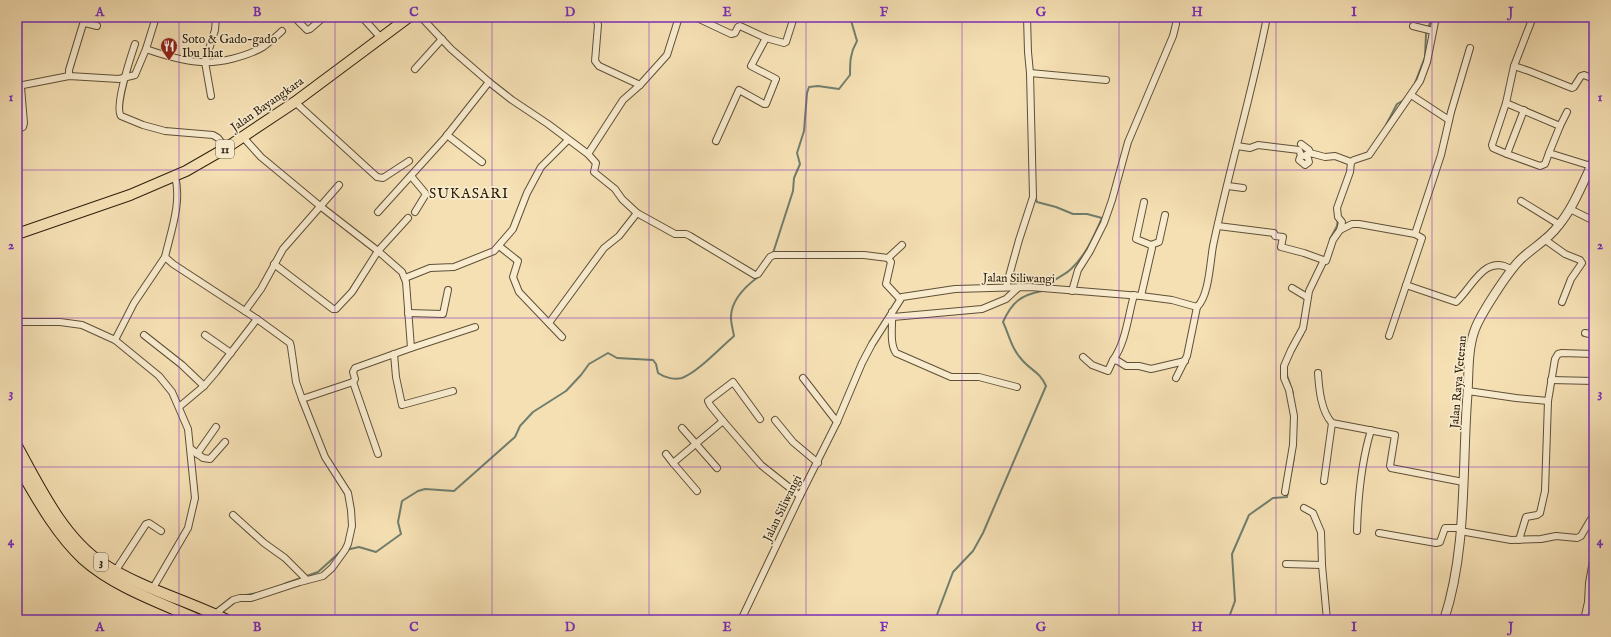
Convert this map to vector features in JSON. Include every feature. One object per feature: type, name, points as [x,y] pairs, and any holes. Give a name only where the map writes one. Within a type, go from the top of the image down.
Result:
[{"type":"main road","name":"Jalan Bayangkara","points":[[17,234],[120,198],[175,176],[226,148],[295,102],[409,17]]},
{"type":"main road","name":"3","points":[[17,446],[63,524],[91,555],[116,570],[153,588],[227,620]]},
{"type":"main road","name":"3","points":[[17,464],[59,533],[84,560],[107,576],[136,592],[199,620]]},
{"type":"street","points":[[17,130],[23,127],[24,123],[22,85],[69,76],[125,79],[135,75],[146,49],[156,17]]},
{"type":"street","points":[[211,96],[205,62],[215,30],[216,17]]},
{"type":"street","points":[[294,17],[307,30],[324,17]]},
{"type":"street","points":[[362,17],[381,38]]},
{"type":"street","points":[[421,17],[451,49],[489,82],[588,154],[596,163],[594,172],[614,189],[636,213],[675,234],[686,234],[690,236],[755,275],[762,271],[770,257],[774,255],[857,255],[888,258]]},
{"type":"street","points":[[592,17],[597,21],[598,25],[594,59],[596,62],[640,85]]},
{"type":"street","points":[[588,154],[623,100],[640,85],[667,54],[679,17]]},
{"type":"street","points":[[695,17],[731,34],[735,33],[740,26],[766,38],[786,43],[794,17]]},
{"type":"street","points":[[1006,287],[1019,240],[1033,198],[1027,17]]},
{"type":"street","points":[[1072,291],[1078,270],[1090,251],[1104,223],[1128,142],[1173,36],[1176,17]]},
{"type":"street","points":[[1176,378],[1185,361],[1190,345],[1191,332],[1197,307],[1202,301],[1267,17]]},
{"type":"street","points":[[1237,146],[1250,148],[1256,145],[1275,146],[1299,150],[1306,154],[1325,157],[1335,156],[1351,162],[1369,155],[1420,81],[1426,67],[1436,17]]},
{"type":"street","points":[[1533,17],[1514,66],[1506,103],[1492,146],[1507,154],[1540,166],[1545,164],[1567,112]]},
{"type":"street","points":[[69,76],[69,70],[83,24],[85,23],[97,26]]},
{"type":"street","points":[[1413,26],[1433,31]]},
{"type":"street","points":[[146,49],[163,55],[205,62],[228,59],[256,51],[271,41],[282,31]]},
{"type":"street","points":[[716,140],[739,90],[766,104],[776,79],[751,66],[766,38]]},
{"type":"street","points":[[415,69],[442,39]]},
{"type":"street","points":[[135,44],[125,79],[119,111],[121,116],[143,125],[165,131],[213,135],[218,138],[226,148]]},
{"type":"street","points":[[1415,234],[1441,155],[1449,120],[1470,48]]},
{"type":"street","points":[[1514,66],[1572,88],[1581,76],[1584,75],[1594,79]]},
{"type":"street","points":[[1030,74],[1106,80]]},
{"type":"street","points":[[378,212],[447,135],[489,82]]},
{"type":"street","points":[[1411,95],[1449,120]]},
{"type":"street","points":[[295,102],[377,177],[383,178],[409,161]]},
{"type":"street","points":[[1506,103],[1560,126]]},
{"type":"street","points":[[1507,154],[1524,110]]},
{"type":"street","points":[[447,135],[482,162]]},
{"type":"street","points":[[243,137],[261,157],[402,272],[407,285],[411,348]]},
{"type":"street","points":[[405,278],[430,268],[448,268],[475,260],[494,252],[512,229],[527,193],[541,167],[568,140]]},
{"type":"street","points":[[1301,144],[1309,150],[1306,154]]},
{"type":"street","points":[[1549,153],[1592,163]]},
{"type":"street","points":[[1285,492],[1293,445],[1294,416],[1289,390],[1284,378],[1284,366],[1303,328],[1307,296],[1325,260],[1332,240],[1340,230],[1342,222],[1338,217],[1338,208],[1350,172],[1351,162]]},
{"type":"street","name":"Jalan Raya Veteran","points":[[1444,620],[1457,561],[1471,350],[1475,331],[1512,270],[1560,225],[1570,209],[1592,163]]},
{"type":"street","points":[[115,340],[134,303],[165,257],[177,203],[177,185],[175,176]]},
{"type":"street","points":[[411,176],[426,194],[415,212]]},
{"type":"street","points":[[245,311],[261,289],[283,249],[339,185]]},
{"type":"street","points":[[1228,186],[1243,188]]},
{"type":"street","points":[[1521,201],[1560,225]]},
{"type":"street","points":[[1144,202],[1136,238],[1138,240],[1152,245],[1159,242],[1165,215]]},
{"type":"street","points":[[1570,209],[1594,221]]},
{"type":"street","points":[[549,323],[604,248],[619,236],[636,213]]},
{"type":"street","points":[[274,264],[333,309],[336,309],[352,292],[378,251],[408,218]]},
{"type":"street","points":[[1340,230],[1352,224],[1359,224],[1415,234],[1422,238],[1389,336]]},
{"type":"street","points":[[1218,226],[1274,233],[1275,236],[1283,237],[1281,247],[1304,252],[1325,260]]},
{"type":"street","points":[[1544,239],[1565,254],[1581,261],[1581,265],[1571,279],[1562,302]]},
{"type":"street","points":[[888,258],[902,244]]},
{"type":"street","points":[[1142,296],[1152,245]]},
{"type":"street","points":[[499,246],[518,261],[513,274],[516,288],[562,337]]},
{"type":"street","points":[[165,257],[173,264],[257,319],[290,343],[296,382],[302,399],[325,457],[348,493],[351,510],[352,526],[348,544],[332,568],[323,576],[251,598],[240,598],[233,600],[215,614]]},
{"type":"street","points":[[888,258],[890,262],[886,284],[900,299]]},
{"type":"street","points":[[1406,285],[1432,293],[1454,303],[1457,302],[1478,276],[1494,265],[1504,265],[1512,270]]},
{"type":"street","points":[[1017,387],[979,377],[951,377],[896,353],[893,349],[892,315],[982,309],[1006,299],[1019,287]]},
{"type":"street","name":"Jalan Siliwangi","points":[[741,620],[800,496],[818,463],[862,363],[892,315],[900,299],[906,296],[955,290],[1019,287],[1134,295],[1172,300],[1197,307]]},
{"type":"street","points":[[1294,289],[1307,296]]},
{"type":"street","points":[[408,313],[442,315],[448,290]]},
{"type":"street","points":[[1083,357],[1092,365],[1108,371],[1119,352],[1134,295]]},
{"type":"street","points":[[179,408],[204,386],[257,319]]},
{"type":"street","points":[[17,322],[60,322],[82,325],[115,340],[164,380],[172,392],[188,429],[195,490],[192,516],[185,534],[153,588]]},
{"type":"street","points":[[378,454],[353,382],[355,379],[353,372],[355,368],[475,327]]},
{"type":"street","points":[[1585,333],[1594,335]]},
{"type":"street","points":[[144,335],[182,365],[204,386]]},
{"type":"street","points":[[205,335],[231,353]]},
{"type":"street","points":[[1519,540],[1526,517],[1539,514],[1542,506],[1545,486],[1548,401],[1555,359],[1558,354],[1562,353],[1594,354]]},
{"type":"street","points":[[394,354],[396,377],[402,405],[453,392]]},
{"type":"street","points":[[1113,360],[1126,366],[1139,366],[1151,369],[1185,361]]},
{"type":"street","points":[[1318,373],[1321,394],[1328,418],[1332,423],[1395,435],[1390,466],[1391,468],[1463,482]]},
{"type":"street","points":[[803,378],[837,422]]},
{"type":"street","points":[[1551,380],[1594,381]]},
{"type":"street","points":[[302,399],[353,382]]},
{"type":"street","points":[[760,419],[733,382],[708,401],[723,421],[761,465],[800,496]]},
{"type":"street","points":[[1468,391],[1548,401]]},
{"type":"street","points":[[775,420],[793,442],[818,463]]},
{"type":"street","points":[[673,462],[723,421]]},
{"type":"street","points":[[1324,481],[1332,423]]},
{"type":"street","points":[[197,454],[216,427]]},
{"type":"street","points":[[682,428],[716,468]]},
{"type":"street","points":[[1357,531],[1362,466],[1371,430]]},
{"type":"street","points":[[191,449],[203,458],[212,459],[225,442]]},
{"type":"street","points":[[666,454],[697,491]]},
{"type":"street","points":[[1304,508],[1313,512],[1321,532],[1322,565],[1327,620]]},
{"type":"street","points":[[1379,533],[1436,543],[1440,542],[1446,528],[1503,539],[1541,539],[1556,536],[1579,537],[1594,514]]},
{"type":"street","points":[[232,516],[264,543],[285,558],[307,580]]},
{"type":"street","points":[[116,570],[146,524],[149,523],[161,531]]},
{"type":"street","points":[[1584,620],[1591,595],[1594,555]]},
{"type":"street","points":[[1286,564],[1322,565]]},
{"type":"waterway","points":[[773,253],[793,191],[794,178],[800,164],[797,153],[804,131],[807,93],[809,87],[818,86],[839,89],[850,75],[851,58],[857,41],[850,17]]},
{"type":"waterway","points":[[1415,83],[1425,57],[1426,34],[1432,17]]},
{"type":"waterway","points":[[1028,96],[1028,108]]},
{"type":"waterway","points":[[1386,125],[1397,104],[1404,100]]},
{"type":"waterway","points":[[1035,196],[1037,202],[1056,207],[1073,214],[1087,214],[1102,218],[1081,258],[1071,269],[1049,286]]},
{"type":"waterway","points":[[1330,239],[1337,226],[1338,219]]},
{"type":"waterway","points":[[346,550],[359,547],[376,552],[401,534],[398,522],[402,501],[418,491],[425,489],[454,491],[515,437],[520,426],[533,412],[566,391],[589,364],[608,353],[617,358],[653,360],[656,364],[658,373],[670,378],[682,378],[695,371],[734,336],[731,317],[736,300],[744,289],[758,277]]},
{"type":"waterway","points":[[935,620],[953,572],[973,551],[983,533],[1046,386],[1044,381],[1023,361],[1016,352],[1003,322],[1010,309],[1018,300],[1042,291]]},
{"type":"waterway","points":[[1307,319],[1309,305]]},
{"type":"waterway","points":[[1293,352],[1303,334]]},
{"type":"waterway","points":[[1286,372],[1293,393]]},
{"type":"waterway","points":[[1290,478],[1294,457]]},
{"type":"waterway","points":[[1228,620],[1235,601],[1232,554],[1249,515],[1273,498],[1287,497],[1288,490]]},
{"type":"waterway","points":[[284,584],[318,572],[340,552]]},
{"type":"waterway","points":[[246,595],[257,593]]},
{"type":"place","name":"Soto & Gado-gado Ibu Ihat","points":[[169,61]]},
{"type":"district","name":"SUKASARI","points":[[469,193]]}]
